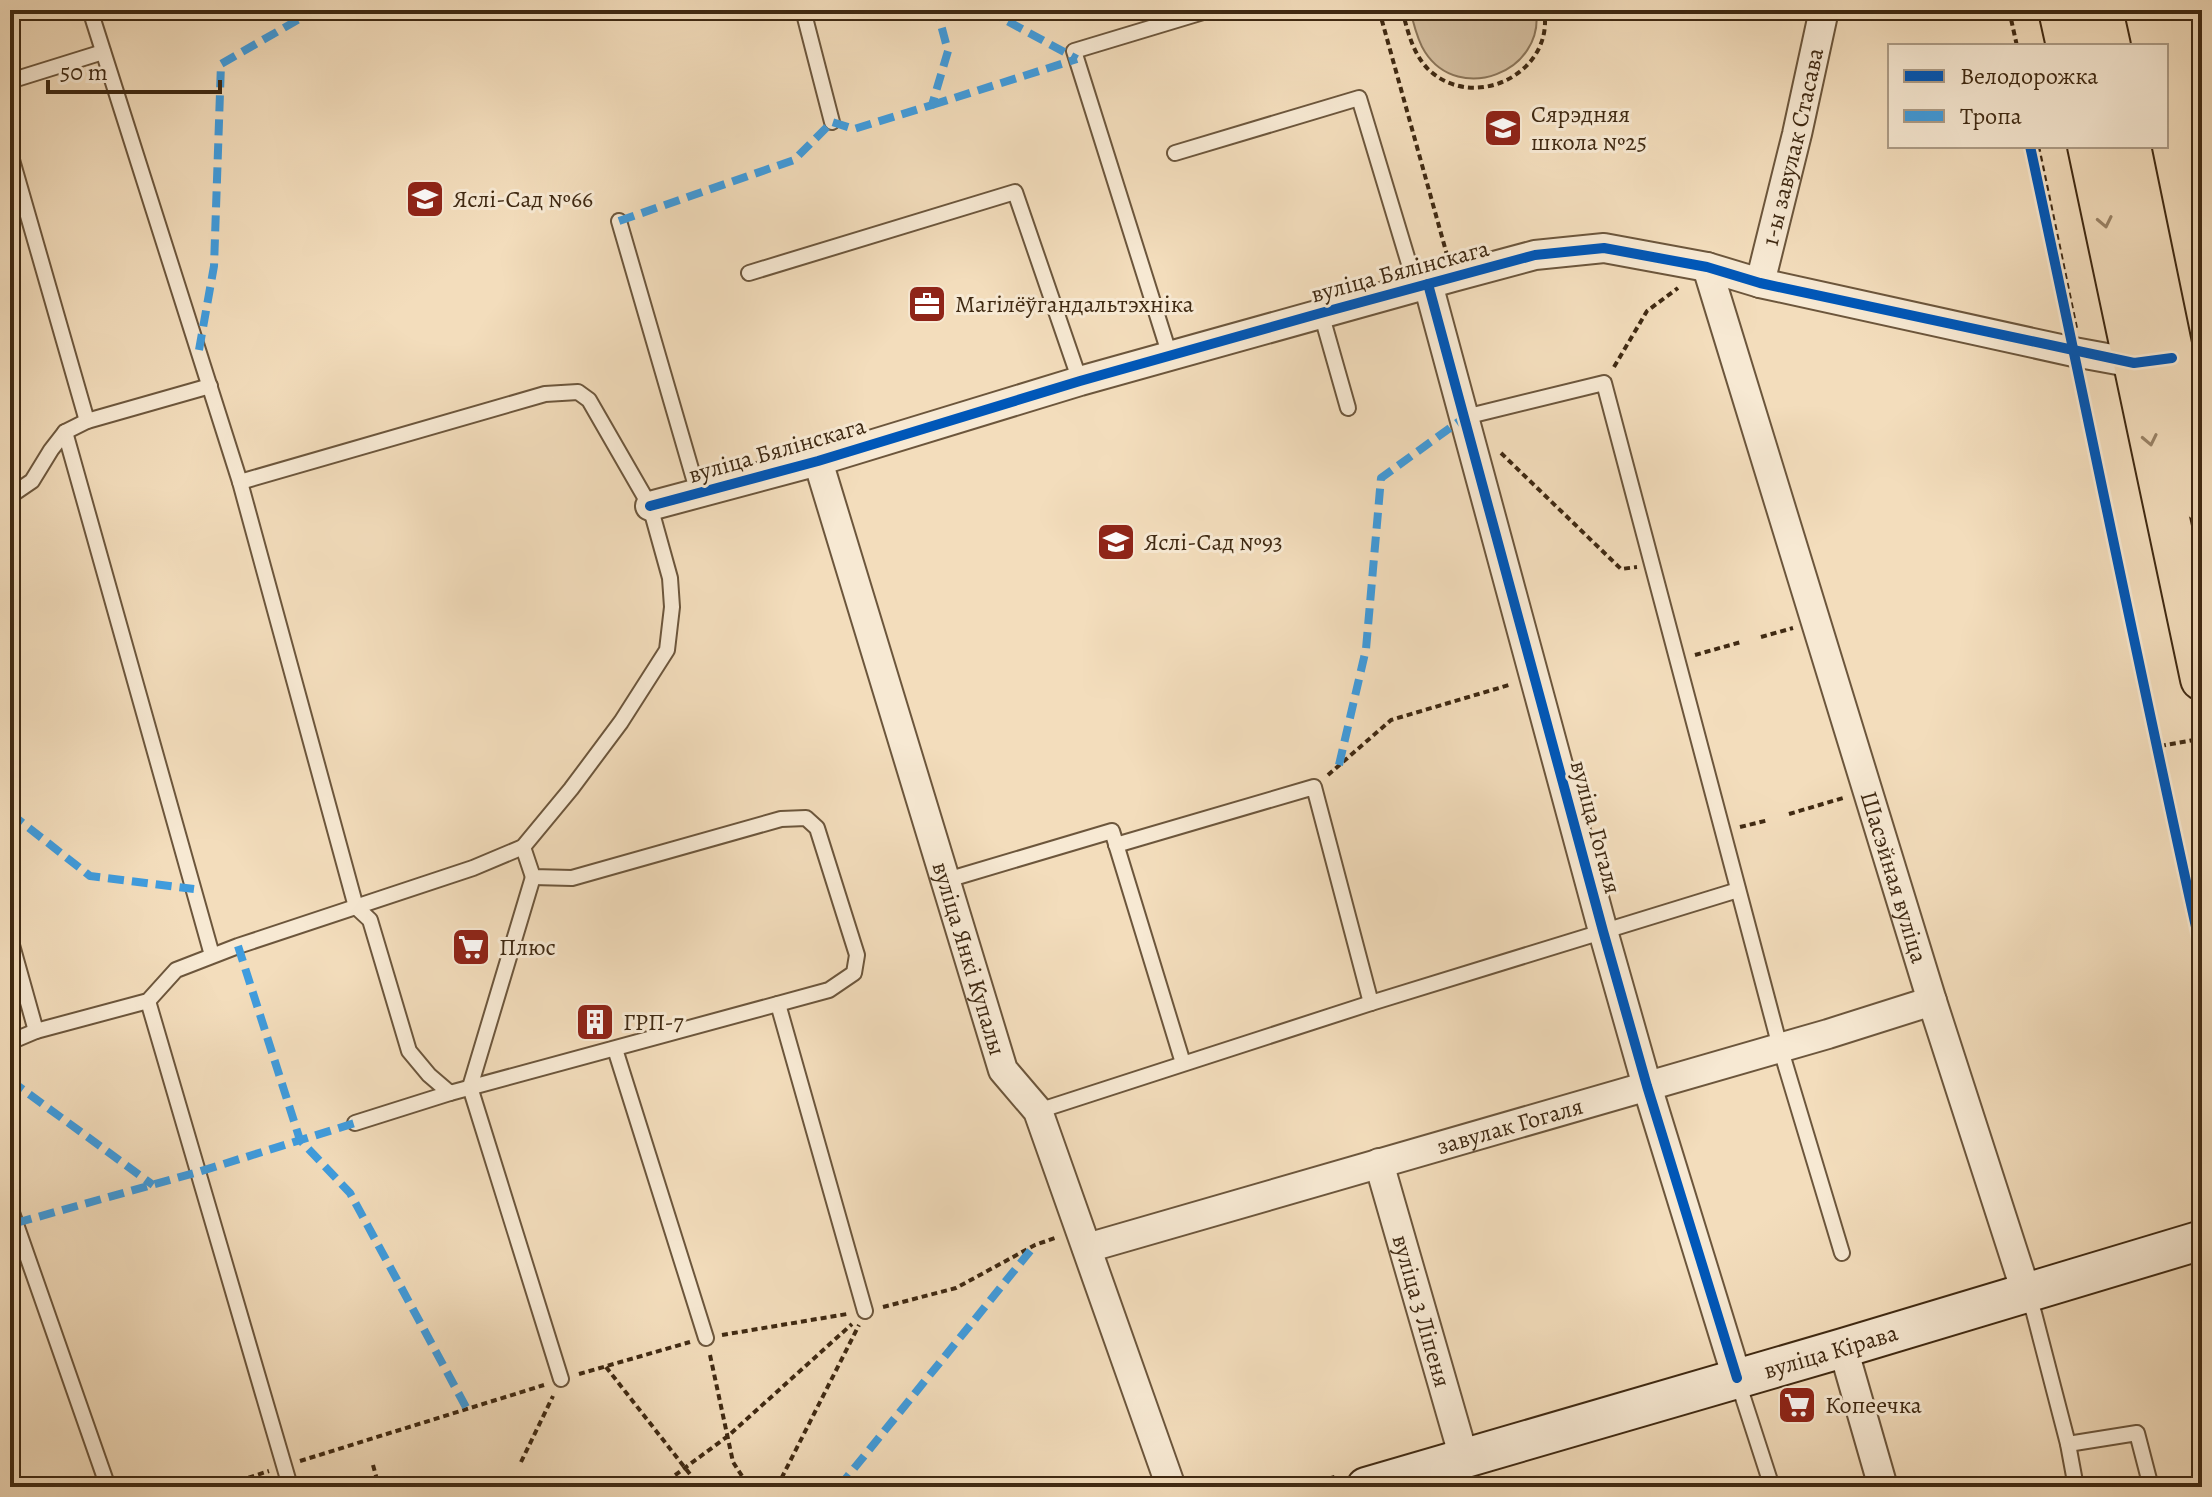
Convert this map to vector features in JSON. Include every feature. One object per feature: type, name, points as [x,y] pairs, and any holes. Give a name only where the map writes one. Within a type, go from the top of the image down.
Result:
[{"type":"main road","points":[[2060,10],[2068,44]]},
{"type":"main road","points":[[2101,10],[2109,44]]},
{"type":"main road","points":[[2090,148],[2153,361],[2202,500]]},
{"type":"main road","points":[[2129,148],[2153,361],[2202,679]]},
{"type":"street","name":"1-ы завулак Стасава","points":[[1760,283],[1824,10]]},
{"type":"street","name":"вуліца Бялінскага","points":[[650,506],[818,461],[1080,381],[1535,255],[1604,248],[1707,267],[1760,283],[2078,352],[2153,361]]},
{"type":"street","name":"Шасэйная вуліца","points":[[1707,267],[1932,1001],[2026,1292]]},
{"type":"street","name":"вуліца Гогаля","points":[[1432,283],[1603,931],[1737,1378]]},
{"type":"street","name":"вуліца Янкі Купалы","points":[[818,461],[1003,1070],[1038,1111],[1171,1487]]},
{"type":"street","name":"завулак Гогаля","points":[[1084,1239],[1379,1163],[1932,1001]]},
{"type":"street","name":"вуліца 3 Ліпеня","points":[[1379,1163],[1464,1458]]},
{"type":"street","name":"вуліца Кірава","points":[[1366,1487],[2026,1292],[2199,1251]]},
{"type":"street","points":[[1843,1348],[1883,1487]]},
{"type":"lane","points":[[90,10],[240,482],[356,907],[370,920],[409,1051],[429,1075],[450,1093]]},
{"type":"lane","points":[[803,10],[832,122]]},
{"type":"lane","points":[[1170,356],[1074,51],[1210,10]]},
{"type":"lane","points":[[10,81],[103,52]]},
{"type":"lane","points":[[1175,153],[1359,98],[1432,283]]},
{"type":"lane","points":[[10,153],[87,421]]},
{"type":"lane","points":[[749,273],[1015,192],[1080,381]]},
{"type":"lane","points":[[619,221],[698,493]]},
{"type":"lane","points":[[1321,313],[1348,408]]},
{"type":"lane","points":[[1465,417],[1604,383],[1780,1047],[1842,1253]]},
{"type":"lane","points":[[10,496],[32,481],[65,432],[87,421],[210,386]]},
{"type":"lane","points":[[10,1042],[36,1031],[148,1001],[176,970],[212,955],[473,868],[523,847],[621,722],[667,650],[672,607],[670,578],[650,506],[589,400],[578,392],[545,394],[240,482]]},
{"type":"lane","points":[[65,432],[212,955]]},
{"type":"lane","points":[[1116,845],[1314,787],[1371,1003]]},
{"type":"lane","points":[[355,1123],[470,1087],[829,990],[854,973],[857,955],[853,941],[817,828],[806,818],[781,819],[572,878],[533,877]]},
{"type":"lane","points":[[947,880],[1112,831],[1183,1063]]},
{"type":"lane","points":[[523,847],[533,877],[470,1087],[561,1379]]},
{"type":"lane","points":[[1038,1111],[1371,1003],[1738,890]]},
{"type":"lane","points":[[10,938],[36,1031]]},
{"type":"lane","points":[[148,1001],[290,1486]]},
{"type":"lane","points":[[778,1004],[865,1311]]},
{"type":"lane","points":[[615,1049],[706,1338]]},
{"type":"lane","points":[[10,1207],[108,1487]]},
{"type":"lane","name":"Шасэйная вуліца","points":[[2026,1292],[2068,1444],[2076,1487]]},
{"type":"lane","points":[[1737,1378],[1772,1487]]},
{"type":"lane","points":[[2068,1444],[2137,1433],[2151,1487]]},
{"type":"path","points":[[1379,10],[1432,283]]},
{"type":"path","points":[[1402,10],[1418,57],[1430,71],[1445,81],[1480,89],[1514,78],[1527,66],[1538,51],[1544,35],[1544,10]]},
{"type":"path","points":[[2000,10],[2008,44]]},
{"type":"path","points":[[2009,10],[2017,44]]},
{"type":"path","points":[[2030,148],[2078,352]]},
{"type":"path","points":[[2038,148],[2078,352]]},
{"type":"path","points":[[1604,383],[1647,311],[1707,267]]},
{"type":"path","points":[[1499,450],[1621,569],[1652,565]]},
{"type":"path","points":[[1761,637],[1816,622]]},
{"type":"path","points":[[1677,660],[1741,642]]},
{"type":"path","points":[[1314,787],[1391,720],[1535,677]]},
{"type":"path","points":[[2153,732],[2159,763]]},
{"type":"path","points":[[2160,746],[2194,740]]},
{"type":"path","points":[[1789,814],[1868,790]]},
{"type":"path","points":[[1723,831],[1769,820]]},
{"type":"path","points":[[220,1487],[561,1379],[706,1338],[865,1311],[956,1288],[1035,1245],[1084,1239]]},
{"type":"path","points":[[659,1487],[728,1436],[865,1311]]},
{"type":"path","points":[[777,1487],[865,1311]]},
{"type":"path","points":[[706,1338],[733,1462],[749,1487]]},
{"type":"path","points":[[606,1367],[700,1487]]},
{"type":"path","points":[[521,1462],[561,1379]]},
{"type":"path","points":[[373,1465],[379,1487]]},
{"type":"shaded area","points":[[1410,10],[1536,10],[1535,32],[1527,50],[1514,65],[1497,74],[1477,78],[1458,77],[1440,68],[1425,52]]},
{"type":"marked path","points":[[199,350],[214,266],[221,64],[315,10]]},
{"type":"marked path","points":[[619,221],[794,160],[832,122],[854,129],[932,105],[948,51],[937,10]]},
{"type":"marked path","points":[[987,10],[1077,59]]},
{"type":"marked path","points":[[932,105],[1077,59]]},
{"type":"marked path","points":[[1339,765],[1366,649],[1381,478],[1465,417]]},
{"type":"marked path","points":[[10,813],[90,876],[194,889]]},
{"type":"marked path","points":[[238,946],[300,1140],[350,1193],[467,1409]]},
{"type":"marked path","points":[[10,1080],[153,1185]]},
{"type":"marked path","points":[[16,1223],[198,1172],[355,1123]]},
{"type":"marked path","points":[[839,1487],[1035,1245]]},
{"type":"cycle path","points":[[2030,148],[2202,954]]},
{"type":"cycle path","points":[[650,506],[818,461],[1080,381],[1535,255],[1604,248],[1707,267],[1760,283],[2134,363],[2172,358]]},
{"type":"cycle path","points":[[1428,284],[1603,931],[1737,1378]]},
{"type":"place","name":"Сярэдняя школа №25","points":[[1503,128]]},
{"type":"place","name":"Яслі-Сад №66","points":[[425,199]]},
{"type":"place","name":"Магілёўгандальтэхніка","points":[[927,304]]},
{"type":"place","name":"Яслі-Сад №93","points":[[1116,542]]},
{"type":"place","name":"Плюс","points":[[471,947]]},
{"type":"place","name":"ГРП-7","points":[[595,1022]]},
{"type":"place","name":"Копеечка","points":[[1797,1405]]}]
